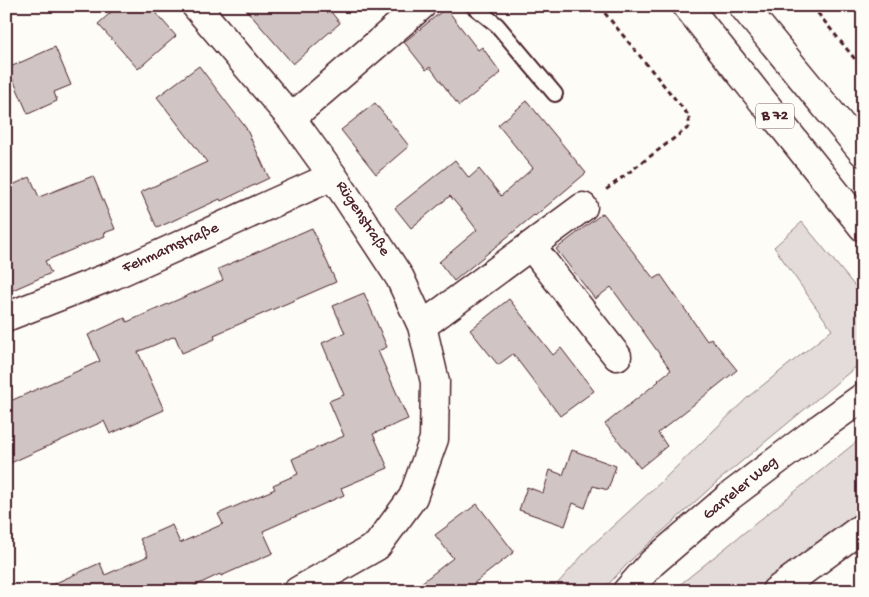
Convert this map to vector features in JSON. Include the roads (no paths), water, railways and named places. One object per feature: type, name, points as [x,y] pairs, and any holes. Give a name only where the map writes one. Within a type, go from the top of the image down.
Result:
[{"type":"main road","name":"Rügenstraße","points":[[196,6],[291,118],[333,176],[400,278],[422,326],[435,382],[434,439],[413,497],[378,546],[298,591]]},
{"type":"main road","points":[[291,118],[421,6]]},
{"type":"main road","name":"B 72","points":[[687,6],[863,227]]},
{"type":"main road","name":"B 72","points":[[744,6],[863,152]]},
{"type":"main road","name":"Fehmarnstraße","points":[[6,317],[114,275],[333,176]]},
{"type":"main road","points":[[422,326],[583,207]]},
{"type":"main road","points":[[532,246],[617,356]]},
{"type":"main road","name":"Garreler Weg","points":[[627,591],[652,563],[730,496],[863,397]]},
{"type":"main road","points":[[776,591],[863,527]]},
{"type":"lane","points":[[473,6],[497,25],[555,94]]}]
